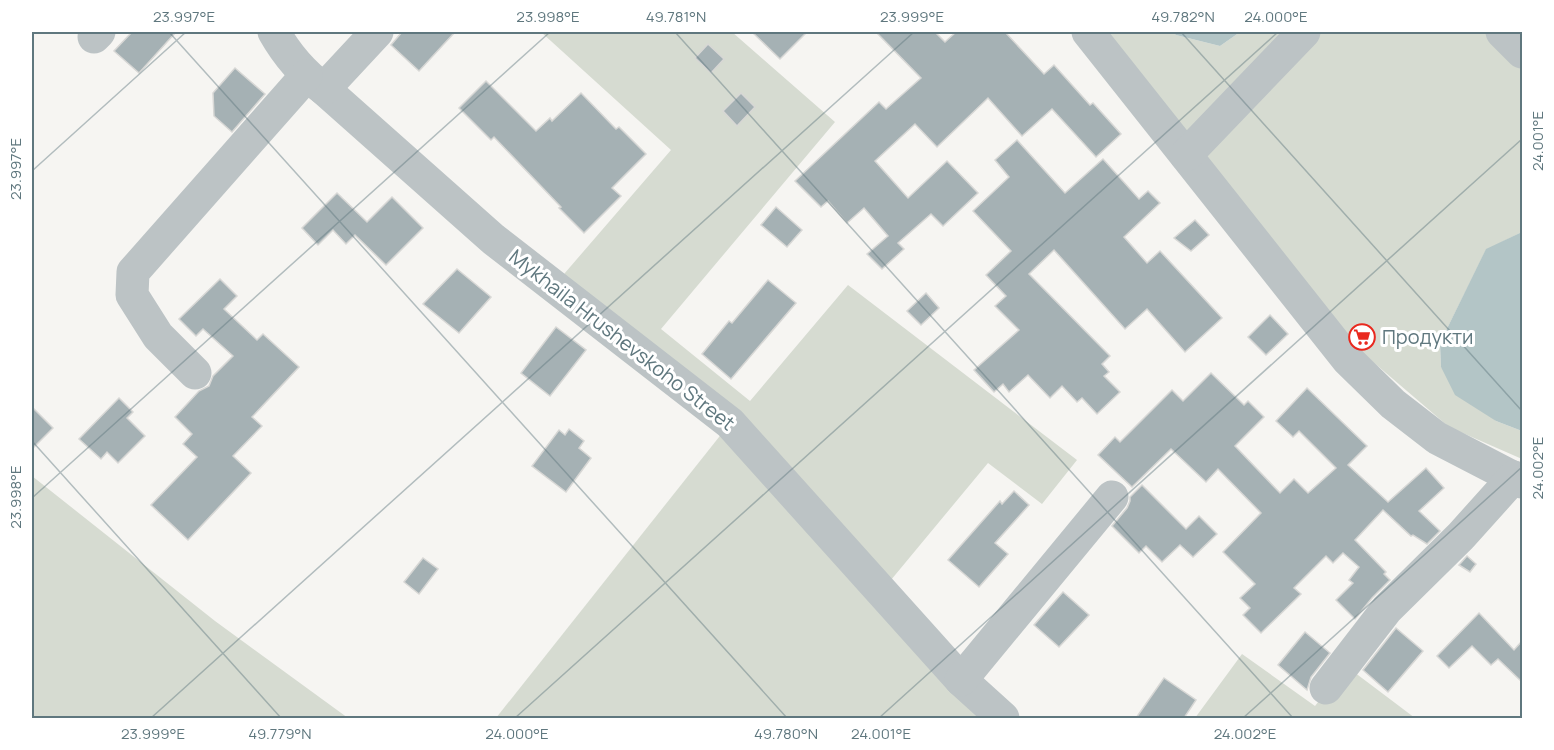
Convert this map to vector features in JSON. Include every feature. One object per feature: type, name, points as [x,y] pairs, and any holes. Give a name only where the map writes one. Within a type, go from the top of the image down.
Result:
[{"type":"street","name":"Mykhaila Hrushevskoho Street","points":[[274,32],[281,45],[315,83],[493,238],[730,423],[961,680],[1003,718]]},
{"type":"street","points":[[195,373],[158,336],[132,295],[134,272],[315,83],[377,32]]},
{"type":"street","points":[[1088,32],[1348,360],[1393,404],[1437,438],[1518,480],[1387,609],[1326,688]]},
{"type":"street","points":[[1186,155],[1304,32]]},
{"type":"street","points":[[1502,32],[1522,52]]},
{"type":"street","points":[[961,680],[1112,497]]},
{"type":"shaded area","points":[[541,32],[732,32],[835,122],[661,329],[750,401],[848,285],[1077,460],[1042,504],[988,463],[886,586],[558,281],[671,150]]},
{"type":"shaded area","points":[[1103,32],[1172,32],[1220,46],[1240,32],[1490,32],[1522,62],[1522,232],[1486,250],[1440,343],[1441,367],[1496,421],[1522,431],[1522,459],[1449,427],[1358,349]]},
{"type":"shaded area","points":[[1172,32],[1240,32],[1220,46]]},
{"type":"shaded area","points":[[1522,232],[1522,431],[1496,421],[1455,395],[1441,367],[1440,343],[1486,249]]},
{"type":"shaded area","points":[[723,432],[986,718],[496,718]]},
{"type":"shaded area","points":[[32,476],[215,621],[348,718],[32,718]]},
{"type":"shaded area","points":[[1242,654],[1315,706],[1346,666],[1415,718],[1195,718]]},
{"type":"building","points":[[132,32],[176,32],[139,73],[114,51]]},
{"type":"building","points":[[402,32],[455,32],[419,71],[391,45]]},
{"type":"building","points":[[752,32],[807,32],[780,59]]},
{"type":"building","points":[[876,32],[935,32],[945,42],[956,32],[1005,32],[1044,74],[1054,65],[1090,105],[1093,103],[1121,134],[1096,157],[1052,109],[1022,136],[988,98],[937,147],[915,124],[875,161],[908,198],[947,161],[978,193],[943,226],[931,214],[898,243],[904,249],[882,269],[867,254],[888,236],[864,208],[847,223],[828,201],[821,207],[795,181],[879,102],[886,109],[921,78]]},
{"type":"building","points":[[708,44],[724,59],[711,73],[695,58]]},
{"type":"building","points":[[235,68],[265,94],[232,132],[214,116],[213,93]]},
{"type":"building","points":[[486,81],[536,131],[550,118],[552,121],[581,93],[616,129],[619,127],[646,154],[612,188],[621,196],[584,233],[494,137],[491,140],[459,108]]},
{"type":"building","points":[[741,93],[755,107],[737,126],[723,111]]},
{"type":"building","points":[[1017,140],[1065,193],[1103,159],[1139,199],[1148,191],[1160,203],[1124,237],[1147,263],[1160,251],[1222,318],[1185,352],[1147,309],[1125,329],[1054,250],[1029,274],[1110,356],[1102,364],[1109,372],[1104,376],[1120,392],[1097,414],[1082,398],[1077,402],[1062,386],[1050,398],[1028,375],[1009,392],[1003,384],[994,392],[974,370],[1019,330],[995,306],[1006,296],[986,275],[1011,251],[973,211],[1009,177],[995,160]]},
{"type":"building","points":[[337,193],[367,222],[392,197],[423,228],[386,265],[355,235],[346,244],[333,230],[318,245],[302,228]]},
{"type":"building","points":[[776,207],[802,230],[787,247],[761,225]]},
{"type":"building","points":[[1195,220],[1209,235],[1191,251],[1174,238]]},
{"type":"building","points":[[457,269],[491,297],[459,333],[423,304]]},
{"type":"building","points":[[220,279],[237,296],[224,309],[257,340],[263,334],[299,367],[252,417],[262,426],[233,456],[251,473],[188,540],[151,505],[197,457],[183,444],[192,434],[175,417],[199,391],[209,386],[213,376],[233,356],[203,329],[196,336],[179,319]]},
{"type":"building","points":[[768,280],[796,303],[731,379],[702,354],[729,321],[732,323]]},
{"type":"building","points":[[926,293],[939,308],[921,325],[907,311]]},
{"type":"building","points":[[1270,315],[1288,334],[1266,355],[1248,337]]},
{"type":"building","points":[[556,327],[586,350],[550,396],[521,373]]},
{"type":"building","points":[[1211,373],[1244,405],[1248,401],[1264,417],[1235,446],[1280,493],[1294,479],[1308,493],[1336,468],[1299,431],[1293,437],[1276,421],[1307,388],[1367,446],[1348,465],[1388,502],[1426,468],[1444,488],[1419,511],[1440,531],[1427,544],[1411,536],[1383,510],[1355,540],[1386,572],[1384,574],[1390,580],[1355,619],[1336,600],[1353,583],[1349,580],[1359,567],[1343,553],[1333,563],[1326,556],[1294,588],[1301,594],[1261,633],[1243,615],[1250,608],[1240,598],[1255,584],[1223,552],[1261,513],[1218,469],[1206,482],[1171,449],[1132,487],[1098,455],[1115,437],[1120,442],[1172,390],[1183,401]]},
{"type":"building","points":[[119,398],[133,412],[127,418],[145,436],[118,463],[107,452],[101,459],[79,439]]},
{"type":"building","points":[[32,407],[53,428],[32,449]]},
{"type":"building","points":[[569,429],[584,441],[579,448],[591,458],[566,492],[532,466],[559,430],[565,435]]},
{"type":"building","points":[[1142,485],[1186,529],[1199,516],[1217,534],[1193,557],[1180,545],[1162,562],[1146,546],[1139,553],[1112,526],[1127,508],[1130,497]]},
{"type":"building","points":[[1014,491],[1029,505],[995,543],[1008,554],[979,587],[948,560],[1000,501],[1002,504]]},
{"type":"building","points":[[1467,556],[1476,564],[1470,572],[1459,565]]},
{"type":"building","points":[[423,558],[438,569],[419,594],[404,582]]},
{"type":"building","points":[[1063,592],[1089,615],[1059,647],[1034,625]]},
{"type":"building","points":[[1479,613],[1514,650],[1522,641],[1522,682],[1498,659],[1491,665],[1472,646],[1449,668],[1437,656]]},
{"type":"building","points":[[1396,628],[1423,651],[1388,692],[1363,670]]},
{"type":"building","points":[[1305,632],[1330,653],[1311,677],[1307,690],[1278,665]]},
{"type":"building","points":[[1164,678],[1196,700],[1184,718],[1136,718]]},
{"type":"place","name":"Продукти","points":[[1362,337]]}]
